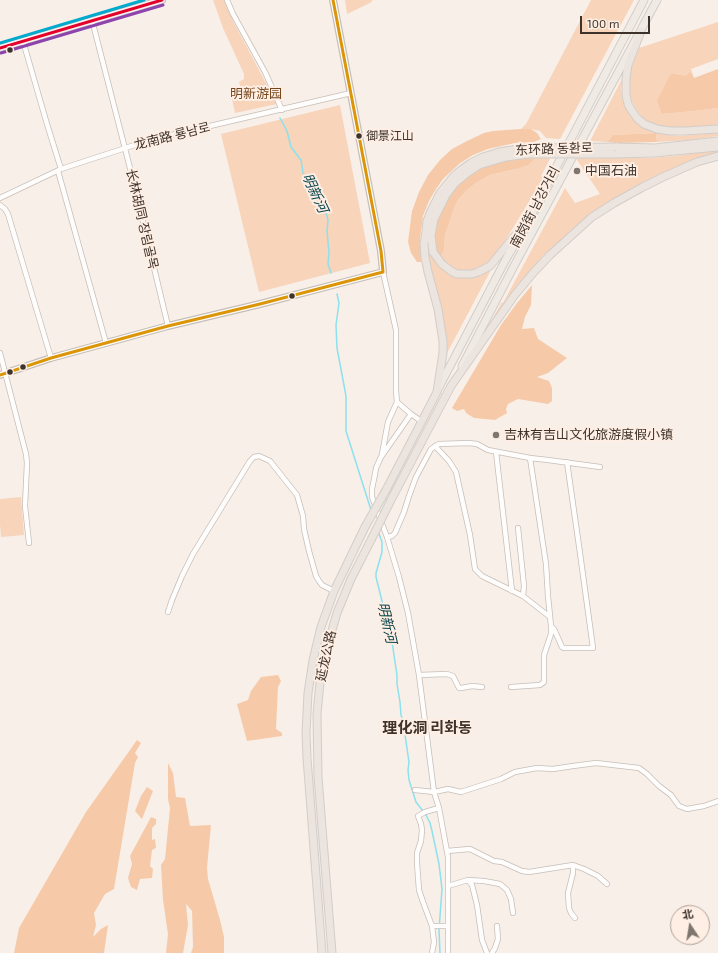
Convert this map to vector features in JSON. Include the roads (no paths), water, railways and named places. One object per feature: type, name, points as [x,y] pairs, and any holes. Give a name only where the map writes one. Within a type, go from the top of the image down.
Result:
[{"type":"highway","points":[[641,31],[628,65],[625,87],[628,104],[637,118],[644,124],[657,129],[670,131],[718,129]]},
{"type":"highway","points":[[614,151],[718,141]]},
{"type":"highway","points":[[530,217],[490,266],[478,272],[472,274],[457,274],[450,271],[442,264],[433,252],[431,235],[434,219],[446,195],[456,183],[479,165],[530,151],[614,151],[654,153],[718,147]]},
{"type":"highway","name":"东环路 동환로","points":[[437,392],[443,353],[443,341],[438,309],[425,257],[424,244],[431,211],[440,192],[453,177],[471,163],[499,152],[525,148],[530,151]]},
{"type":"highway","points":[[451,386],[514,296],[533,273],[550,255],[592,217],[646,185],[697,162],[718,156]]},
{"type":"highway","name":"延龙公路","points":[[332,953],[318,770],[317,714],[326,651],[336,613],[351,579],[451,386]]},
{"type":"highway","name":"延龙公路","points":[[322,953],[309,794],[306,733],[308,693],[313,660],[321,626],[334,591],[365,527],[437,392]]},
{"type":"main road","points":[[0,48],[162,0]]},
{"type":"main road","name":"南岗街 남강거리","points":[[437,392],[644,0]]},
{"type":"main road","name":"南岗街 남강거리","points":[[451,386],[657,0]]},
{"type":"street","points":[[227,0],[232,14],[265,72],[282,110]]},
{"type":"street","points":[[333,0],[381,251],[383,272],[396,330],[397,402],[388,422],[381,457]]},
{"type":"street","name":"长林胡同 장림골목","points":[[92,20],[131,172],[168,326]]},
{"type":"street","points":[[23,41],[60,170],[106,343]]},
{"type":"street","name":"龙南路 룡남로","points":[[0,198],[60,170],[150,140],[351,93]]},
{"type":"street","points":[[0,205],[8,214],[51,358]]},
{"type":"street","points":[[3,374],[51,358],[168,326],[383,272]]},
{"type":"street","points":[[0,353],[3,374],[27,463],[25,506],[29,543]]},
{"type":"street","points":[[397,402],[422,421]]},
{"type":"street","points":[[411,414],[381,457],[376,468],[372,497],[387,537],[399,577],[408,613],[419,676],[434,792],[439,808],[448,857],[448,886],[445,926],[448,953]]},
{"type":"street","points":[[387,537],[392,536],[399,526],[416,477],[431,449],[439,444],[477,444],[488,450],[496,452],[600,467]]},
{"type":"street","points":[[435,446],[449,461],[456,472],[476,569],[482,576],[523,596],[550,617]]},
{"type":"street","points":[[496,452],[512,591]]},
{"type":"street","points":[[168,612],[182,576],[193,554],[250,461],[254,457],[258,456],[270,461],[297,495],[316,576],[322,585],[334,591]]},
{"type":"street","points":[[511,687],[540,685],[544,682],[544,654],[551,634],[546,564],[530,458]]},
{"type":"street","points":[[551,626],[554,629],[562,647],[593,648],[580,546],[567,462]]},
{"type":"street","points":[[406,472],[416,477]]},
{"type":"street","points":[[518,528],[524,586],[523,596]]},
{"type":"street","points":[[419,676],[448,674],[452,676],[459,688],[472,686],[482,687]]},
{"type":"street","points":[[415,790],[434,792],[448,789],[461,792],[501,779],[515,772],[538,768],[553,769],[596,763],[639,768],[670,795],[679,806],[687,809],[704,806],[718,801]]},
{"type":"street","points":[[432,953],[434,926],[419,890],[417,854],[422,830],[418,816],[439,808]]},
{"type":"street","points":[[447,851],[470,849],[494,861],[502,862],[522,871],[529,872],[573,865],[598,876],[607,884]]},
{"type":"street","points":[[573,865],[573,873],[568,893],[569,908],[575,918]]},
{"type":"street","points":[[448,886],[468,880],[500,884],[507,890],[511,899],[513,914]]},
{"type":"street","points":[[468,880],[472,885],[477,905],[482,940],[487,953]]},
{"type":"street","points":[[434,926],[445,926]]},
{"type":"street","points":[[492,953],[498,938],[497,926]]},
{"type":"waterway","name":"明新河","points":[[280,118],[287,131],[291,147],[301,160],[303,173],[327,216],[329,253],[328,264],[331,273]]},
{"type":"waterway","name":"明新河","points":[[337,294],[339,303],[336,325],[337,348],[346,396],[346,431],[371,510]]},
{"type":"waterway","name":"明新河","points":[[378,531],[382,542],[382,552],[376,577],[389,636],[392,642],[401,715],[409,762],[409,780],[416,802],[430,823],[439,864],[442,889],[439,930],[440,953]]},
{"type":"place","name":"御景江山","points":[[359,136]]},
{"type":"place","name":"中国石油","points":[[577,171]]},
{"type":"place","name":"吉林有吉山文化旅游度假小镇","points":[[496,435]]},
{"type":"district","name":"理化洞 리화동","points":[[427,728]]},
{"type":"park label","name":"明新游园","points":[[256,94]]}]
